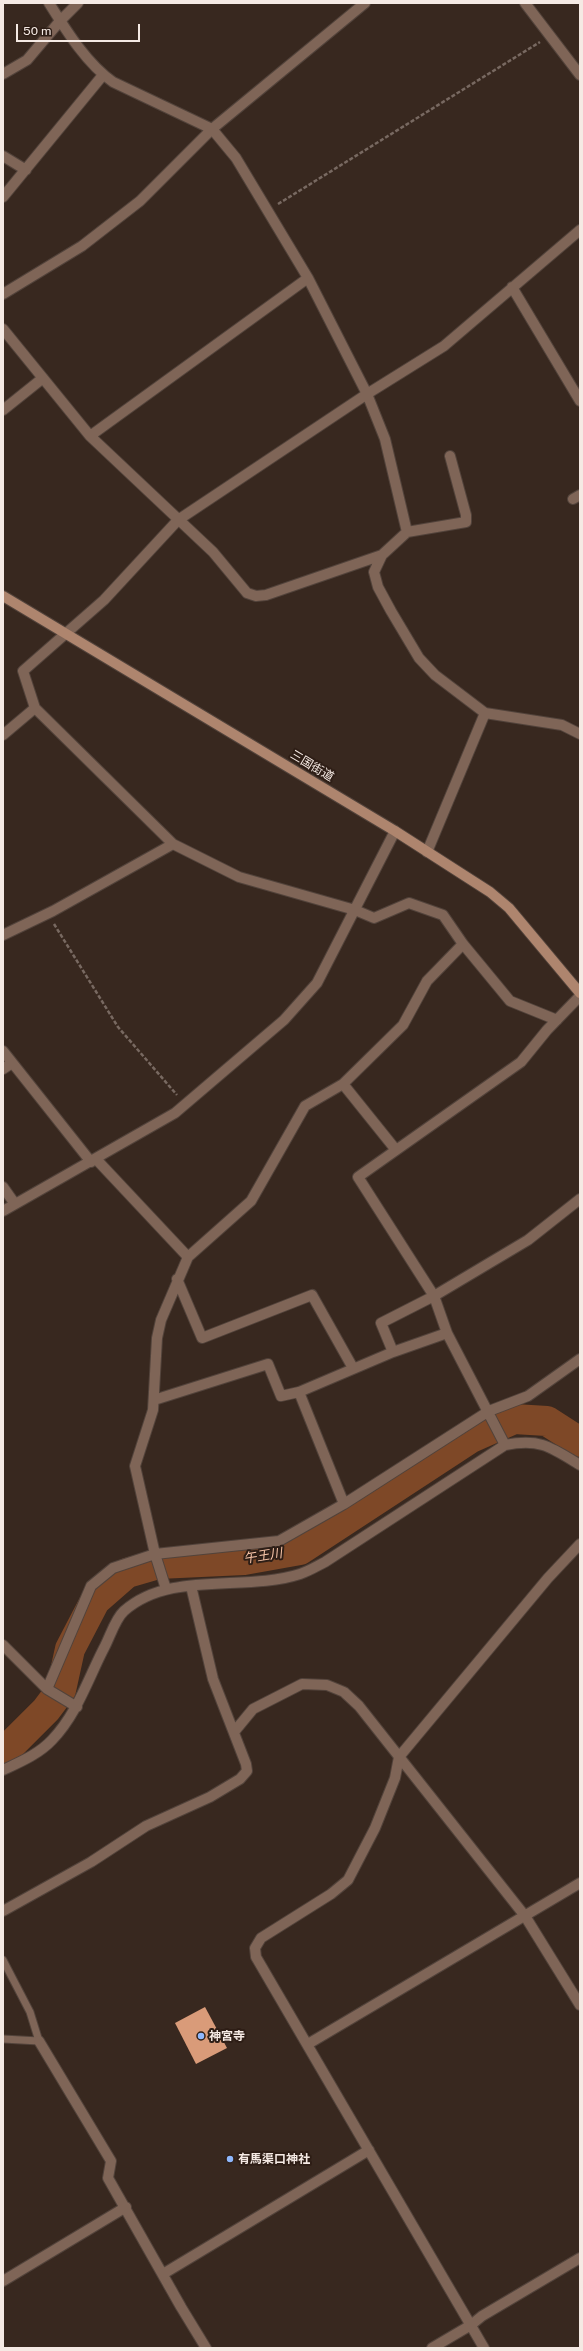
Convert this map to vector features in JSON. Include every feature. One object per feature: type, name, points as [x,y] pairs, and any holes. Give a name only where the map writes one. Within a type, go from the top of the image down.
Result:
[{"type":"street","points":[[49,3],[60,21],[103,75],[112,82],[212,129],[236,158],[308,278],[368,394],[385,439],[408,532]]},
{"type":"street","points":[[3,74],[27,60],[60,21],[78,3]]},
{"type":"street","points":[[3,294],[82,246],[140,201],[212,129],[365,3]]},
{"type":"street","points":[[525,3],[580,75]]},
{"type":"street","points":[[3,197],[103,75]]},
{"type":"street","points":[[3,156],[26,170]]},
{"type":"street","points":[[557,1020],[510,1001],[463,944],[443,915],[409,904],[374,918],[355,910],[239,877],[173,844],[35,708],[23,671],[104,600],[178,520],[368,394],[444,346],[512,287],[580,232]]},
{"type":"street","points":[[90,436],[308,278]]},
{"type":"street","points":[[512,287],[580,401]]},
{"type":"street","points":[[3,329],[90,436],[213,552],[247,593],[256,596],[266,595],[382,555],[408,532],[466,522],[466,514],[450,456]]},
{"type":"street","points":[[3,410],[43,378]]},
{"type":"street","points":[[382,555],[374,572],[378,587],[419,658],[435,675],[485,713],[562,725],[580,734]]},
{"type":"street","name":"三国街道","points":[[3,596],[395,831],[490,892],[509,908],[580,993]]},
{"type":"street","points":[[3,735],[35,708]]},
{"type":"street","points":[[427,852],[485,713]]},
{"type":"street","points":[[3,1211],[175,1113],[284,1020],[317,983],[395,831]]},
{"type":"street","points":[[3,935],[47,914],[173,844]]},
{"type":"street","points":[[165,1585],[155,1554],[134,1466],[153,1410],[157,1338],[161,1320],[177,1279],[188,1257],[251,1201],[305,1106],[343,1084],[403,1025],[427,982],[463,944]]},
{"type":"street","points":[[504,1443],[489,1411],[447,1332],[434,1296],[358,1177],[521,1062],[580,996]]},
{"type":"street","points":[[3,1051],[94,1160],[188,1257]]},
{"type":"street","points":[[3,1069],[12,1063]]},
{"type":"street","points":[[343,1084],[396,1150]]},
{"type":"street","points":[[3,1187],[15,1204]]},
{"type":"street","points":[[393,1352],[381,1323],[434,1296],[528,1240],[580,1200]]},
{"type":"street","points":[[177,1279],[202,1338],[312,1295],[353,1368]]},
{"type":"street","points":[[154,1400],[268,1364],[281,1396],[299,1392],[353,1368],[447,1332]]},
{"type":"street","points":[[47,1689],[91,1586],[113,1568],[155,1554],[279,1540],[344,1504],[489,1411],[528,1396],[580,1359]]},
{"type":"street","points":[[299,1392],[344,1504]]},
{"type":"street","points":[[3,1770],[35,1754],[52,1741],[74,1706],[123,1612],[165,1585],[191,1586],[264,1580],[300,1574],[325,1562],[504,1443],[525,1441],[549,1446],[580,1465]]},
{"type":"street","points":[[484,2348],[256,1957],[255,1948],[261,1938],[331,1894],[348,1880],[376,1828],[395,1778],[399,1757],[548,1578],[580,1544]]},
{"type":"street","points":[[3,1911],[91,1862],[146,1826],[210,1797],[240,1779],[247,1771],[246,1764],[213,1679],[191,1586]]},
{"type":"street","points":[[3,1645],[47,1689],[74,1706]]},
{"type":"street","points":[[234,1732],[253,1709],[302,1684],[327,1685],[344,1692],[359,1706],[525,1916],[580,2005]]},
{"type":"street","points":[[308,2044],[580,1883]]},
{"type":"street","points":[[39,2041],[111,2161],[108,2178],[206,2348]]},
{"type":"street","points":[[163,2274],[369,2150]]},
{"type":"street","points":[[3,2281],[126,2207]]},
{"type":"street","points":[[432,2348],[471,2325],[482,2316],[580,2258]]},
{"type":"lane","points":[[3,1960],[30,2012],[39,2041],[3,2039]]},
{"type":"path","points":[[268,210],[550,36]]},
{"type":"path","points":[[47,914],[118,1027],[185,1105]]},
{"type":"building","name":"神宮寺","points":[[205,2007],[227,2048],[196,2064],[175,2023]]},
{"type":"waterway","name":"午王川","points":[[3,1751],[7,1749],[46,1710],[61,1690],[70,1649],[95,1601],[127,1573],[158,1564],[244,1560],[300,1550],[471,1438],[514,1419],[547,1421],[580,1442]]},
{"type":"place","name":"神宮寺","points":[[201,2036]]},
{"type":"place","name":"有馬渠口神社","points":[[230,2159]]}]
